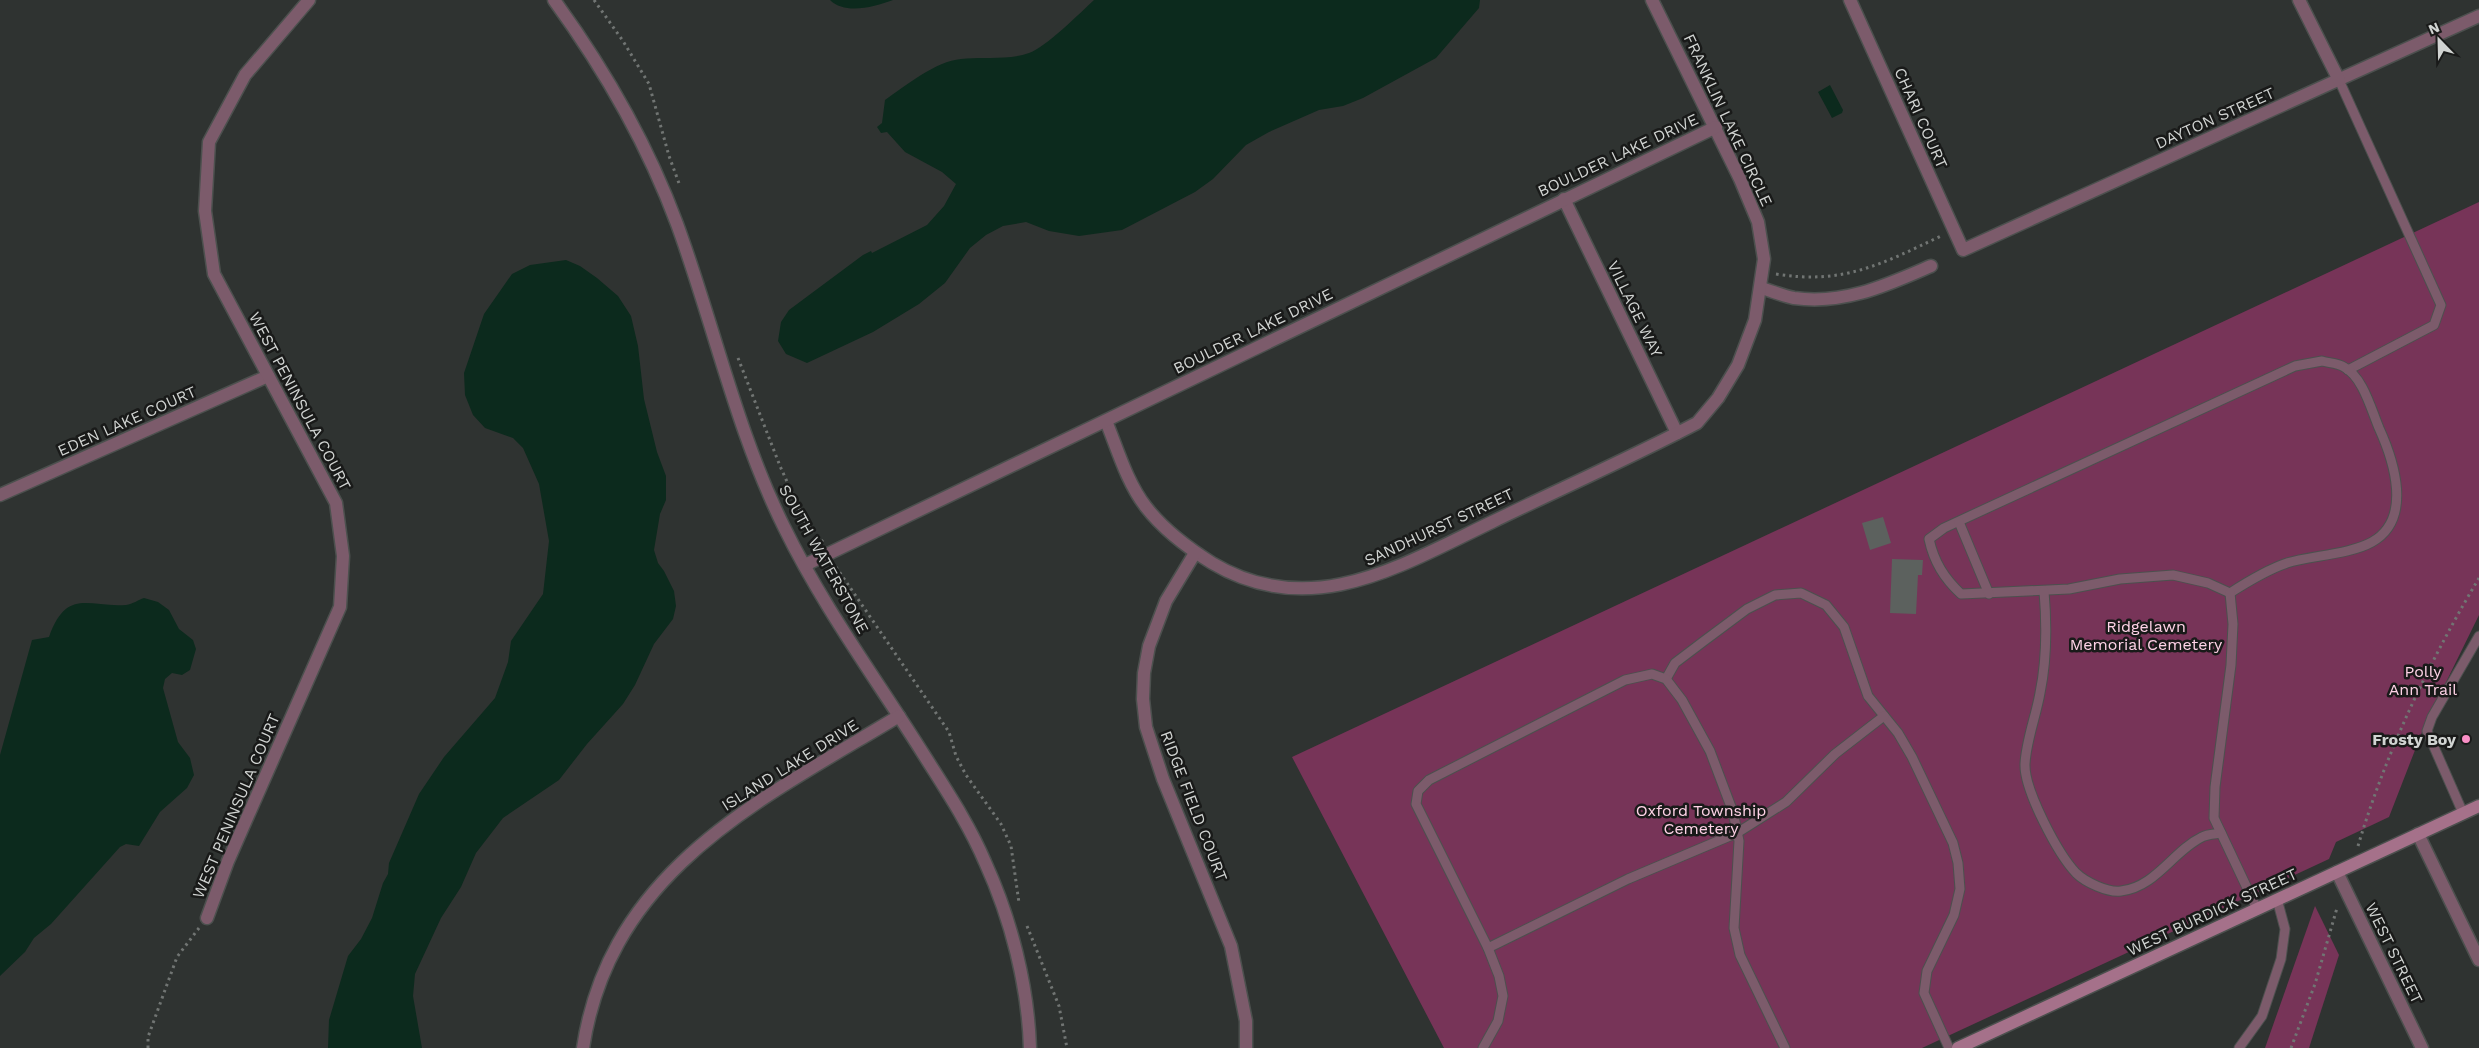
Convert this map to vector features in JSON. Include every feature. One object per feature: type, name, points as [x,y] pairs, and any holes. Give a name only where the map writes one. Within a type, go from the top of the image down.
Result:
[{"type":"street","name":"WEST PENINSULA COURT","points":[[207,918],[228,860],[340,607],[344,556],[336,503],[214,274],[205,211],[209,142],[245,74],[309,0]]},
{"type":"street","name":"SOUTH WATERSTONE","points":[[554,0],[590,50],[635,125],[650,157],[678,225],[754,459],[784,528],[840,626],[957,808],[985,861],[1002,906],[1020,968],[1030,1048]]},
{"type":"street","name":"FRANKLIN LAKE CIRCLE","points":[[1652,0],[1716,127],[1758,222],[1764,260],[1761,288]]},
{"type":"street","name":"CHARI COURT","points":[[1850,0],[1963,250]]},
{"type":"street","points":[[2300,0],[2339,80]]},
{"type":"street","name":"DAYTON STREET","points":[[1963,250],[2479,16]]},
{"type":"street","name":"BOULDER LAKE DRIVE","points":[[805,565],[1716,127]]},
{"type":"street","name":"VILLAGE WAY","points":[[1564,199],[1677,433]]},
{"type":"street","points":[[1761,288],[1794,298],[1822,299],[1850,296],[1872,292],[1932,266]]},
{"type":"street","name":"SANDHURST STREET","points":[[1106,421],[1145,506],[1195,553],[1234,576],[1293,590],[1327,587],[1360,581],[1413,560],[1697,423],[1718,398],[1738,365],[1756,320],[1761,288]]},
{"type":"street","name":"EDEN LAKE COURT","points":[[0,495],[268,376]]},
{"type":"street","name":"RIDGE FIELD COURT","points":[[1195,553],[1166,601],[1149,646],[1144,673],[1144,709],[1146,727],[1163,779],[1231,946],[1246,1021],[1246,1048]]},
{"type":"street","name":"ISLAND LAKE DRIVE","points":[[582,1048],[593,999],[617,944],[646,899],[665,877],[718,830],[758,801],[899,716]]},
{"type":"street","name":"WEST BURDICK STREET","points":[[1958,1048],[2479,806]]},
{"type":"street","points":[[2418,834],[2479,960]]},
{"type":"street","name":"WEST STREET","points":[[2337,872],[2422,1048]]},
{"type":"lane","points":[[2339,80],[2441,305],[2434,325],[2348,370]]},
{"type":"lane","points":[[2322,361],[2344,367],[2357,378],[2387,446],[2397,480],[2395,510],[2386,530],[2372,542],[2286,563],[2251,580],[2230,593],[2208,583],[2173,575],[2120,579],[2069,589],[1961,594],[1944,578],[1931,552],[1929,539],[1944,528],[2295,366],[2322,361]]},
{"type":"lane","points":[[1959,522],[1990,594]]},
{"type":"lane","points":[[2044,591],[2047,619],[2046,660],[2025,764],[2029,785],[2061,854],[2077,874],[2103,888],[2120,891],[2144,882],[2169,865],[2189,844],[2204,836],[2220,832]]},
{"type":"lane","points":[[1666,679],[1676,663],[1747,609],[1775,595],[1801,593],[1826,606],[1844,627],[1868,696],[1898,733],[1912,757],[1953,843],[1958,863],[1960,889],[1954,915],[1927,971],[1924,993],[1949,1048]]},
{"type":"lane","points":[[2230,593],[2233,624],[2231,665],[2215,787],[2214,818],[2257,909]]},
{"type":"lane","points":[[2463,813],[2427,731],[2432,717],[2479,638]]},
{"type":"lane","points":[[1483,1048],[1498,1021],[1503,996],[1499,976],[1488,948],[1416,804],[1418,791],[1429,780],[1625,680],[1652,674],[1666,679],[1682,700],[1710,751],[1733,812],[1739,841],[1734,928],[1740,955],[1785,1048]]},
{"type":"lane","points":[[1488,948],[1628,879],[1737,833],[1786,802],[1835,754],[1884,716]]},
{"type":"lane","points":[[2239,1048],[2262,1016],[2281,959],[2285,929],[2277,899]]},
{"type":"path","points":[[594,0],[623,41],[649,84],[669,156],[682,191]]},
{"type":"path","points":[[1763,272],[1825,278],[1859,272],[1954,229]]},
{"type":"path","points":[[736,352],[780,466],[805,522],[822,539],[827,554],[949,732],[956,756],[966,775],[1001,824],[1011,846],[1020,906]]},
{"type":"path","points":[[2352,865],[2371,799],[2419,690],[2450,626],[2479,578]]},
{"type":"path","points":[[2291,1048],[2314,984],[2344,886]]},
{"type":"path","points":[[148,1048],[148,1038],[178,957],[207,918]]},
{"type":"path","points":[[1026,924],[1059,1006],[1066,1048]]},
{"type":"green space","points":[[2479,202],[2479,615],[2424,727],[2389,817],[2336,842],[2329,859],[1922,1048],[1444,1048],[1292,757]]},
{"type":"green space","points":[[2315,906],[2339,955],[2309,1048],[2265,1048]]},
{"type":"shaded area","points":[[830,0],[893,0],[869,7],[852,8],[836,5]]},
{"type":"shaded area","points":[[1094,0],[1480,0],[1479,8],[1436,58],[1363,98],[1343,106],[1319,110],[1269,132],[1246,145],[1213,179],[1195,192],[1122,230],[1079,236],[1049,231],[1026,222],[1003,226],[986,235],[970,248],[945,283],[919,304],[873,332],[807,363],[786,354],[778,341],[781,322],[789,310],[863,255],[871,251],[872,253],[927,225],[944,206],[956,184],[942,172],[905,152],[887,132],[881,133],[877,127],[882,123],[885,100],[921,75],[941,64],[970,58],[1012,57],[1036,50],[1063,29]]},
{"type":"shaded area","points":[[1830,85],[1843,110],[1842,113],[1832,118],[1818,92]]},
{"type":"shaded area","points":[[566,260],[580,266],[618,296],[631,316],[638,346],[644,399],[657,452],[666,476],[666,500],[660,514],[654,550],[658,563],[674,591],[676,606],[673,619],[654,644],[635,685],[623,704],[587,744],[559,780],[503,818],[476,853],[461,887],[441,918],[415,974],[413,996],[422,1048],[328,1048],[329,1020],[348,956],[361,939],[372,918],[383,883],[388,874],[389,863],[419,794],[444,757],[495,698],[508,662],[511,641],[543,594],[549,541],[539,484],[523,448],[513,438],[485,428],[473,415],[465,395],[464,373],[484,314],[512,274],[530,265]]},
{"type":"shaded area","points":[[144,598],[158,602],[169,610],[179,629],[193,640],[196,649],[190,670],[182,675],[172,673],[165,679],[163,688],[178,742],[190,758],[194,775],[187,788],[160,812],[139,846],[126,844],[120,847],[51,924],[34,938],[25,952],[0,976],[0,755],[32,640],[49,637],[63,611],[80,603],[126,605]]},
{"type":"building","points":[[1883,517],[1891,543],[1870,550],[1862,523]]},
{"type":"building","points":[[1892,559],[1923,560],[1922,575],[1918,575],[1916,614],[1890,613]]},
{"type":"place","name":"Frosty Boy","points":[[2466,739]]},
{"type":"park label","name":"Ridgelawn Memorial Cemetery","points":[[2146,635]]},
{"type":"park label","name":"Polly Ann Trail","points":[[2423,680]]},
{"type":"park label","name":"Oxford Township Cemetery","points":[[1701,819]]}]
